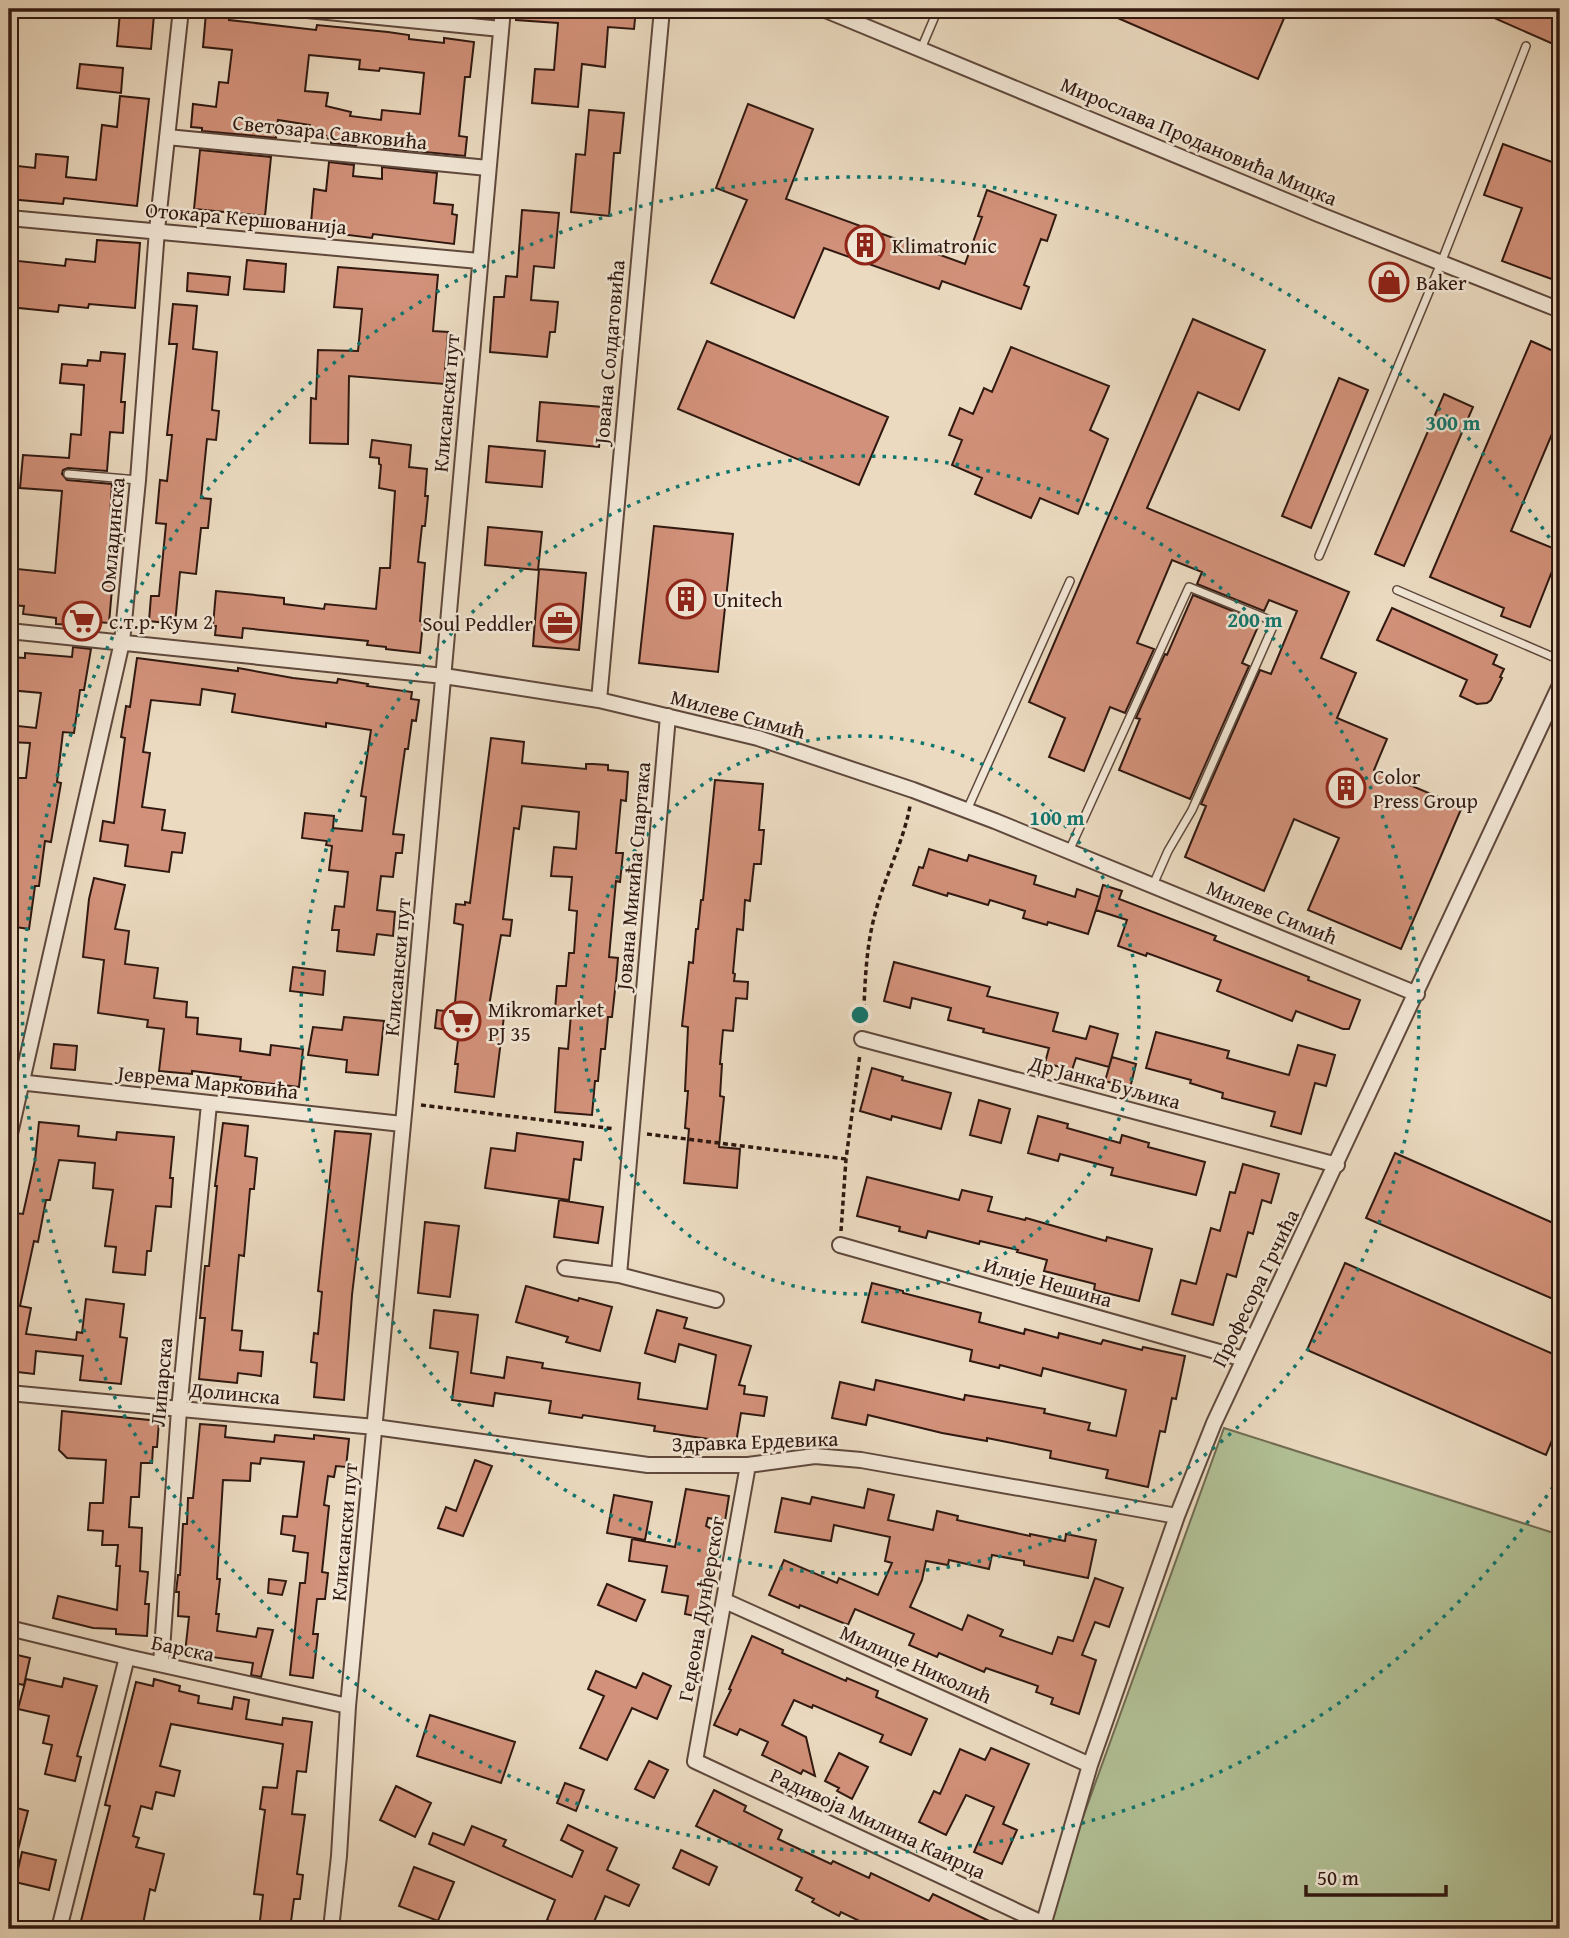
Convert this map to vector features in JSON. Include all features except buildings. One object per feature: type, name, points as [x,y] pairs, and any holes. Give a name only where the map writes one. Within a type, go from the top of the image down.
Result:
[{"type":"street","name":"Омладинска","points":[[9,1139],[16,1082],[122,642],[138,480],[157,230],[181,9]]},
{"type":"street","points":[[298,9],[501,29]]},
{"type":"street","name":"Клисански пут","points":[[331,1929],[339,1856],[348,1706],[503,9]]},
{"type":"street","name":"Јована Солдатовића","points":[[599,699],[662,9]]},
{"type":"street","name":"Мирослава Продановића Мицка","points":[[823,9],[1560,310]]},
{"type":"street","name":"Светозара Савковића","points":[[167,137],[488,168]]},
{"type":"street","name":"Отокара Кершованија","points":[[9,218],[479,261]]},
{"type":"street","name":"Милеве Симић","points":[[9,631],[444,677],[599,699],[758,738],[967,810],[1417,994]]},
{"type":"street","name":"Професора Грчића","points":[[1042,1926],[1090,1765],[1177,1516],[1214,1423],[1337,1166],[1560,685]]},
{"type":"street","name":"Јована Микића Спартака","points":[[619,1275],[668,716]]},
{"type":"street","name":"Др Јанка Буљика","points":[[862,1039],[1337,1166]]},
{"type":"street","name":"Јеврема Марковића","points":[[16,1082],[402,1124]]},
{"type":"street","name":"Липарска","points":[[161,1664],[179,1409],[209,1104]]},
{"type":"street","name":"Илије Нешина","points":[[840,1245],[1244,1359]]},
{"type":"street","points":[[565,1268],[619,1275],[716,1300]]},
{"type":"street","name":"Долинска","points":[[9,1393],[375,1427]]},
{"type":"street","name":"Здравка Ердевика","points":[[375,1427],[648,1465],[748,1465],[815,1456],[861,1460],[1177,1516]]},
{"type":"street","name":"Гедеона Дунђерског","points":[[695,1761],[748,1465]]},
{"type":"street","name":"Милице Николић","points":[[724,1601],[1090,1765]]},
{"type":"street","name":"Барска","points":[[9,1628],[348,1706]]},
{"type":"street","points":[[59,1929],[127,1657]]},
{"type":"street","name":"Радивоја Милина Каирца","points":[[695,1761],[1042,1926]]},
{"type":"lane","points":[[921,49],[938,9]]},
{"type":"lane","points":[[1319,556],[1441,263],[1526,46]]},
{"type":"lane","points":[[68,474],[138,480]]},
{"type":"lane","points":[[967,810],[1070,581]]},
{"type":"lane","points":[[1069,852],[1189,587],[1275,622],[1192,810],[1168,851],[1153,886]]},
{"type":"lane","points":[[1397,590],[1560,660]]},
{"type":"path","points":[[840,1245],[846,1159],[862,1039],[868,942],[874,915],[907,822],[913,790]]},
{"type":"green space","points":[[1224,1428],[1560,1535],[1560,1929],[1054,1929],[1050,1908]]},
{"type":"place","name":"Klimatronic","points":[[865,245]]},
{"type":"place","name":"Baker","points":[[1389,282]]},
{"type":"place","name":"Unitech","points":[[686,599]]},
{"type":"place","name":"с.т.р. Кум 2","points":[[82,621]]},
{"type":"place","name":"Soul Peddler","points":[[560,623]]},
{"type":"place","name":"Color Press Group","points":[[1346,788]]},
{"type":"place","name":"Mikromarket PJ 35","points":[[461,1021]]}]
